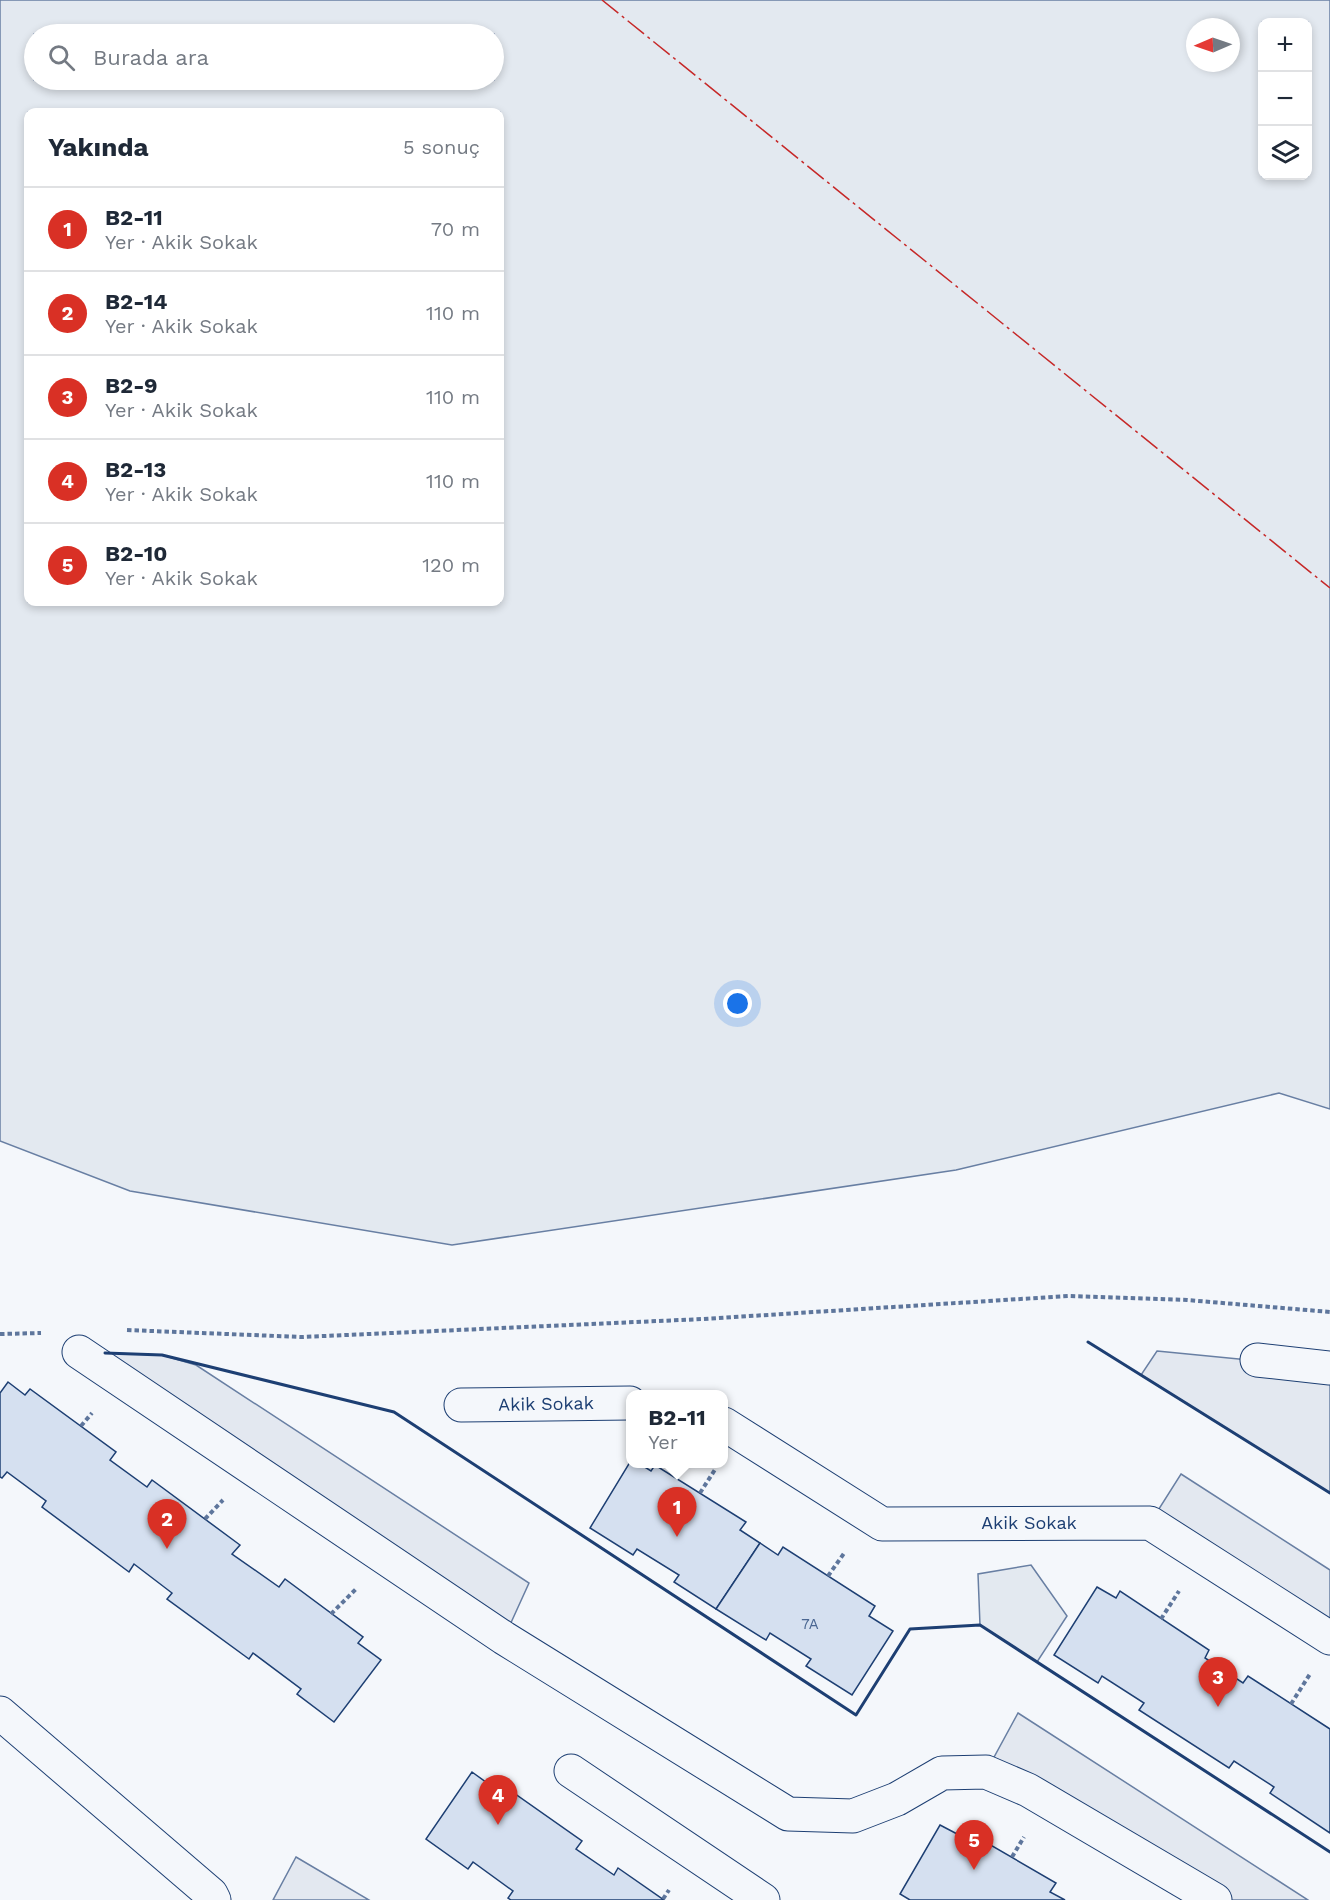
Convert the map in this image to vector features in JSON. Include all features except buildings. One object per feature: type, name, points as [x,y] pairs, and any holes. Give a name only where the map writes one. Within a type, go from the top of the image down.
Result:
[{"type":"street","points":[[79,1352],[504,1638],[788,1814],[852,1816],[897,1799],[942,1773],[986,1772],[1028,1790],[1215,1900]]},
{"type":"street","points":[[1257,1360],[1330,1368]]},
{"type":"street","name":"Akik Sokak","points":[[461,1405],[626,1403]]},
{"type":"street","name":"Akik Sokak","points":[[728,1427],[882,1524],[1150,1523],[1323,1651]]},
{"type":"street","points":[[0,1713],[211,1894],[214,1900]]},
{"type":"street","points":[[571,1771],[763,1900]]},
{"type":"path","points":[[124,1330],[302,1337],[703,1319],[1068,1296],[1187,1300],[1330,1312]]},
{"type":"path","points":[[0,1334],[48,1332]]},
{"type":"path","points":[[700,1493],[716,1468]]},
{"type":"path","points":[[206,1520],[230,1492]]},
{"type":"path","points":[[828,1576],[851,1543]]},
{"type":"path","points":[[331,1614],[359,1586]]},
{"type":"path","points":[[1161,1618],[1180,1588]]},
{"type":"path","points":[[1291,1704],[1323,1651]]},
{"type":"shaded area","points":[[0,0],[1330,0],[1330,1109],[1279,1093],[956,1170],[452,1245],[130,1191],[0,1141]]},
{"type":"shaded area","points":[[1157,1351],[1330,1368],[1330,1493],[1141,1375]]},
{"type":"shaded area","points":[[79,1352],[162,1355],[196,1365],[529,1583],[504,1638]]},
{"type":"shaded area","points":[[1181,1474],[1330,1570],[1330,1638],[1150,1523]]},
{"type":"shaded area","points":[[1031,1565],[1067,1616],[1037,1662],[980,1625],[978,1574]]},
{"type":"shaded area","points":[[1018,1713],[1308,1900],[1215,1900],[986,1772]]},
{"type":"shaded area","points":[[296,1857],[369,1900],[273,1900]]},
{"type":"wall","points":[[1088,1342],[1330,1493]]},
{"type":"wall","points":[[105,1353],[162,1355],[394,1412],[856,1715],[910,1629],[980,1625],[1330,1852]]},
{"type":"power","points":[[602,0],[1330,588]]},
{"type":"place","name":"B2-11","points":[[677,1537]]},
{"type":"place","name":"B2-14","points":[[167,1549]]},
{"type":"place","name":"B2-9","points":[[1218,1707]]},
{"type":"place","name":"B2-13","points":[[498,1825]]},
{"type":"place","name":"B2-10","points":[[974,1870]]}]
